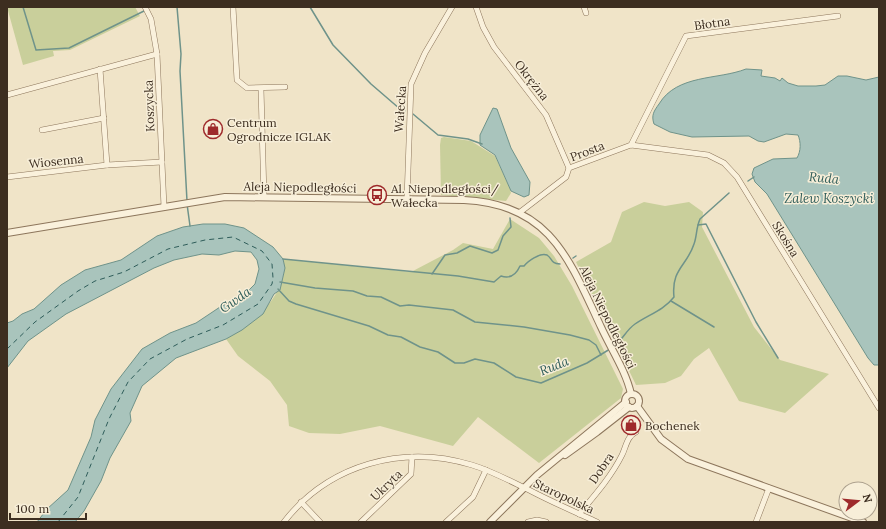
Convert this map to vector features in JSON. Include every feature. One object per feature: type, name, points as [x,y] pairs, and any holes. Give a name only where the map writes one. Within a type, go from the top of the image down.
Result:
[{"type":"street","name":"Koszycka","points":[[145,7],[151,19],[157,54],[164,207]]},
{"type":"street","points":[[233,7],[237,80],[247,88],[261,89],[285,87]]},
{"type":"street","name":"Wałecka","points":[[407,199],[411,84],[425,53],[452,7]]},
{"type":"street","name":"Okrężna","points":[[476,7],[483,27],[494,47],[546,114],[569,168]]},
{"type":"street","points":[[584,7],[586,13]]},
{"type":"street","name":"Błotna","points":[[631,145],[686,36],[838,16]]},
{"type":"street","points":[[7,95],[157,54]]},
{"type":"street","points":[[100,69],[107,165]]},
{"type":"street","points":[[261,89],[264,197]]},
{"type":"street","points":[[42,130],[104,118]]},
{"type":"street","name":"Prosta","points":[[519,213],[566,177],[569,168],[631,145]]},
{"type":"street","name":"Skośna","points":[[631,145],[708,155],[719,160],[730,168],[879,408]]},
{"type":"street","name":"Wiosenna","points":[[7,177],[107,165],[162,162]]},
{"type":"street","name":"Aleja Niepodległości","points":[[7,233],[192,202],[232,197],[484,201],[500,205],[519,213],[542,228],[563,251],[571,264],[613,352],[629,386],[631,394]]},
{"type":"street","points":[[627,405],[626,398],[631,394],[636,395],[638,398],[637,406],[657,434],[680,454],[698,464],[769,488],[838,515]]},
{"type":"street","points":[[627,405],[633,408],[637,406]]},
{"type":"street","points":[[490,522],[552,463],[584,442],[627,405]]},
{"type":"street","name":"Dobra","points":[[579,514],[611,475],[623,453],[630,435],[636,432]]},
{"type":"street","name":"Staropolska","points":[[284,522],[301,502],[322,486],[345,472],[379,461],[412,457],[454,461],[486,470],[597,522]]},
{"type":"street","name":"Ukryta","points":[[362,522],[409,477],[412,471],[412,457]]},
{"type":"street","points":[[446,522],[473,497],[486,470]]},
{"type":"street","points":[[756,522],[769,488]]},
{"type":"street","points":[[301,502],[320,522]]},
{"type":"street","points":[[528,522],[537,520],[546,522]]},
{"type":"green space","points":[[7,7],[135,7],[140,16],[70,50],[53,51],[54,56],[23,65]]},
{"type":"green space","points":[[444,137],[471,141],[495,156],[511,193],[506,201],[441,195],[440,145],[441,138]]},
{"type":"green space","points":[[644,202],[665,206],[689,202],[703,212],[702,227],[754,327],[780,360],[829,374],[785,413],[739,401],[709,348],[694,359],[681,376],[665,383],[636,385],[576,262],[611,242],[622,212]]},
{"type":"green space","points":[[510,219],[539,238],[554,256],[572,286],[623,389],[621,398],[539,463],[478,417],[453,446],[380,426],[340,434],[309,433],[289,426],[287,405],[270,381],[238,356],[226,339],[258,316],[275,295],[281,283],[284,271],[283,259],[411,272],[453,250],[463,243],[493,249]]},
{"type":"water","name":"Zalew Koszycki","points":[[746,69],[762,70],[761,76],[775,78],[780,81],[782,78],[788,83],[798,86],[825,85],[838,76],[847,76],[866,80],[879,77],[879,365],[874,365],[868,358],[767,194],[755,182],[752,174],[754,168],[773,159],[797,158],[800,146],[798,135],[786,134],[764,142],[758,141],[749,136],[692,137],[670,132],[654,124],[653,116],[656,109],[667,94],[676,87],[699,79]]},
{"type":"water","points":[[493,108],[497,109],[511,148],[530,182],[529,195],[524,197],[511,191],[495,155],[480,145],[480,135]]},
{"type":"water","name":"Gwda","points":[[203,224],[225,224],[244,228],[273,247],[283,259],[285,268],[280,290],[274,294],[263,314],[242,330],[226,339],[176,358],[142,386],[130,413],[131,421],[110,458],[101,481],[84,511],[75,522],[37,522],[47,509],[68,490],[91,437],[95,420],[111,389],[142,349],[170,333],[196,323],[220,307],[243,296],[255,284],[259,269],[257,260],[251,252],[235,251],[219,255],[202,254],[174,260],[154,268],[66,314],[28,341],[7,368],[7,323],[34,309],[61,285],[85,270],[121,260],[157,236],[183,227]]},
{"type":"waterway","points":[[23,7],[36,50],[69,48],[144,11]]},
{"type":"waterway","points":[[177,7],[181,54],[180,71],[187,201]]},
{"type":"waterway","points":[[310,7],[333,45],[371,84],[400,109],[405,111]]},
{"type":"waterway","points":[[413,114],[438,135],[468,139],[482,144]]},
{"type":"waterway","name":"Ruda","points":[[748,181],[754,177]]},
{"type":"waterway","name":"Ruda","points":[[613,347],[632,326],[661,309],[674,297],[675,280],[680,268],[688,258],[691,251],[700,219],[729,193]]},
{"type":"waterway","points":[[187,204],[190,226]]},
{"type":"waterway","points":[[432,274],[445,255],[457,253],[470,246],[492,253],[498,250],[503,236],[511,227],[510,218]]},
{"type":"waterway","points":[[698,225],[706,224],[756,322],[778,358]]},
{"type":"waterway","points":[[283,259],[458,276],[494,282],[501,276],[512,276],[517,272],[520,266],[524,266],[537,256],[544,254],[549,256],[553,262],[560,264]]},
{"type":"waterway","points":[[280,282],[315,288],[353,291],[367,296],[381,297],[400,306],[409,305],[453,310],[475,322],[524,327],[570,335],[589,340],[596,345],[601,355]]},
{"type":"waterway","name":"Ruda","points":[[278,289],[289,301],[296,304],[369,326],[388,335],[401,337],[420,347],[438,352],[455,363],[464,363],[475,359],[494,363],[516,377],[541,383],[587,363],[610,349]]},
{"type":"waterway","points":[[671,301],[714,327]]},
{"type":"ferry route","points":[[7,349],[35,322],[78,291],[95,281],[124,272],[168,249],[205,240],[233,237],[262,251],[272,264],[272,284],[258,304],[223,325],[187,339],[150,359],[128,382],[109,419],[78,497],[58,522]]},
{"type":"place","name":"Centrum Ogrodnicze IGLAK","points":[[213,129]]},
{"type":"place","name":"Al. Niepodległości/ Wałecka","points":[[377,195]]},
{"type":"place","name":"Bochenek","points":[[631,425]]}]
